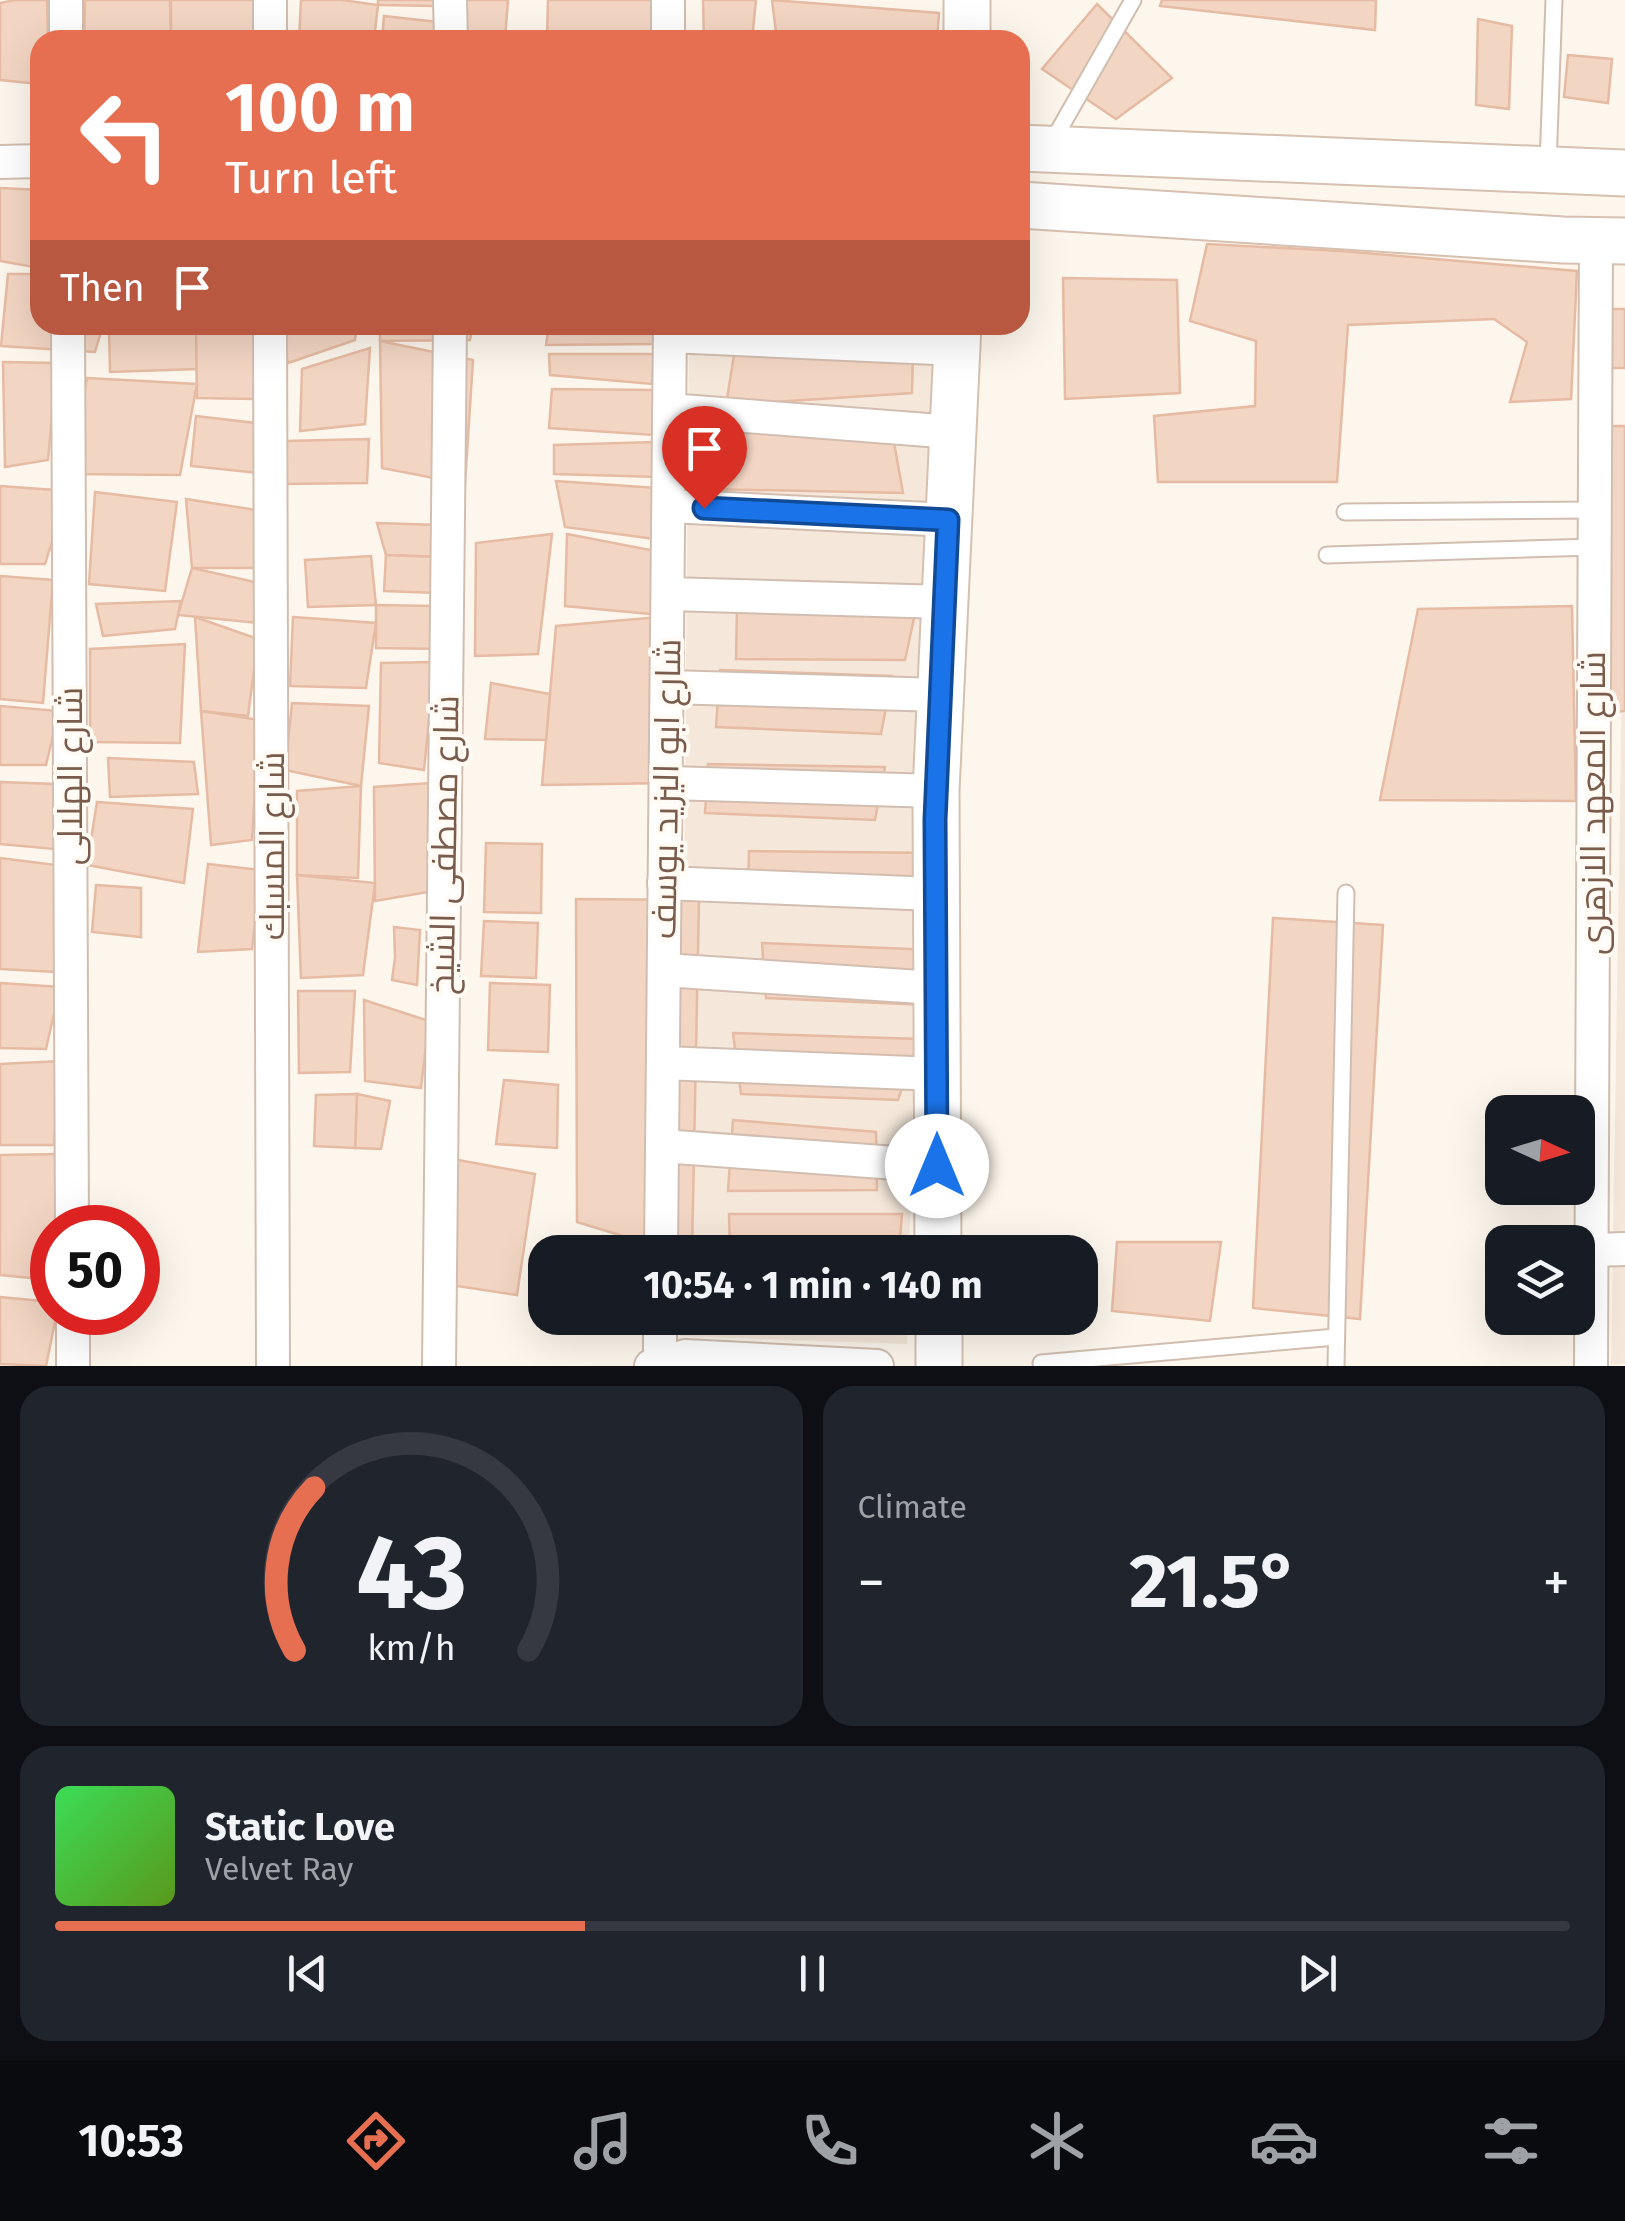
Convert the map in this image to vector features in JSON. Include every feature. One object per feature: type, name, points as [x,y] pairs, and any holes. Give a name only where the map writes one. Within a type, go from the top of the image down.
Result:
[{"type":"main road","points":[[967,0],[967,30]]},
{"type":"main road","points":[[1034,148],[1625,173]]},
{"type":"main road","points":[[1030,207],[1611,240]]},
{"type":"main road","points":[[938,1235],[936,791],[958,337]]},
{"type":"main road","points":[[939,1335],[939,1366]]},
{"type":"street","points":[[66,0],[66,30]]},
{"type":"street","points":[[270,0],[270,30]]},
{"type":"street","points":[[450,0],[450,30]]},
{"type":"street","points":[[668,0],[668,30]]},
{"type":"street","points":[[0,162],[30,161]]},
{"type":"street","name":"شارع المعهد الازهرى","points":[[1593,1225],[1609,1005],[1609,737],[1594,547],[1610,398],[1611,240]]},
{"type":"street","name":"شارع الهلالى","points":[[68,335],[72,1205]]},
{"type":"street","name":"شارع المسبك","points":[[270,335],[273,1366]]},
{"type":"street","name":"شارع مصطفى الشيخ","points":[[439,1366],[450,335]]},
{"type":"street","name":"شارع ابو اليزيد يوسف","points":[[661,1235],[670,335]]},
{"type":"street","points":[[876,335],[958,337]]},
{"type":"street","points":[[669,410],[953,432]]},
{"type":"street","points":[[669,506],[948,520]]},
{"type":"street","points":[[669,594],[945,602]]},
{"type":"street","points":[[668,688],[940,695]]},
{"type":"street","points":[[668,783],[936,791]]},
{"type":"street","points":[[664,883],[935,894]]},
{"type":"street","points":[[664,970],[936,988]]},
{"type":"street","points":[[662,1063],[936,1074]]},
{"type":"street","points":[[662,1146],[937,1166]]},
{"type":"street","points":[[1595,1250],[1625,1249]]},
{"type":"street","points":[[73,1335],[73,1366]]},
{"type":"street","points":[[658,1335],[655,1364],[685,1356],[876,1366]]},
{"type":"street","name":"شارع المعهد الازهرى","points":[[1590,1335],[1590,1366]]},
{"type":"lane","points":[[1034,148],[1133,0]]},
{"type":"lane","points":[[1548,170],[1554,0]]},
{"type":"lane","points":[[1345,512],[1595,510]]},
{"type":"lane","points":[[1327,555],[1594,547]]},
{"type":"lane","points":[[1336,1366],[1346,893]]},
{"type":"lane","points":[[1041,1363],[1336,1337]]},
{"type":"shaded area","points":[[689,335],[933,335],[909,1235],[681,1235]]},
{"type":"shaded area","points":[[1625,493],[1625,1364],[1611,1365]]},
{"type":"shaded area","points":[[907,1335],[907,1344],[680,1336]]},
{"type":"building","points":[[47,0],[48,30],[30,30],[30,83],[0,80],[0,3]]},
{"type":"building","points":[[85,0],[170,0],[171,30],[84,30]]},
{"type":"building","points":[[171,0],[255,0],[257,30],[171,30]]},
{"type":"building","points":[[301,0],[378,5],[375,30],[300,30]]},
{"type":"building","points":[[378,0],[434,0],[434,6],[378,5]]},
{"type":"building","points":[[451,0],[508,0],[506,30],[454,30]]},
{"type":"building","points":[[548,0],[659,0],[659,30],[547,30]]},
{"type":"building","points":[[703,0],[756,0],[753,30],[704,30]]},
{"type":"building","points":[[772,0],[939,13],[938,30],[776,30]]},
{"type":"building","points":[[1162,0],[1376,0],[1375,30],[1160,6]]},
{"type":"building","points":[[1097,4],[1172,78],[1116,119],[1042,69]]},
{"type":"building","points":[[384,16],[437,22],[438,30],[383,30]]},
{"type":"building","points":[[1478,19],[1512,26],[1509,109],[1476,105]]},
{"type":"building","points":[[1568,55],[1612,59],[1608,103],[1564,97]]},
{"type":"building","points":[[0,188],[30,190],[30,266],[0,261]]},
{"type":"building","points":[[1207,244],[1577,271],[1571,399],[1510,402],[1527,342],[1494,319],[1348,325],[1337,482],[1158,482],[1154,416],[1255,406],[1256,341],[1190,321]]},
{"type":"building","points":[[8,274],[30,274],[30,335],[100,335],[95,352],[1,346]]},
{"type":"building","points":[[1063,278],[1177,280],[1180,393],[1065,399]]},
{"type":"building","points":[[1609,309],[1625,309],[1625,368],[1611,368]]},
{"type":"building","points":[[109,335],[196,335],[197,369],[110,372]]},
{"type":"building","points":[[196,335],[257,335],[253,399],[197,398]]},
{"type":"building","points":[[281,335],[356,335],[355,340],[288,363]]},
{"type":"building","points":[[380,335],[471,335],[470,340],[380,341]]},
{"type":"building","points":[[548,335],[656,335],[655,344],[546,345]]},
{"type":"building","points":[[380,341],[473,360],[465,484],[382,468]]},
{"type":"building","points":[[370,348],[365,424],[300,431],[302,369]]},
{"type":"building","points":[[735,349],[913,351],[912,393],[726,405]]},
{"type":"building","points":[[549,354],[654,354],[652,384],[550,375]]},
{"type":"building","points":[[3,362],[57,363],[48,460],[5,467]]},
{"type":"building","points":[[87,378],[197,384],[180,475],[68,474]]},
{"type":"building","points":[[552,389],[656,390],[654,435],[549,428]]},
{"type":"building","points":[[196,416],[255,423],[259,473],[191,466]]},
{"type":"building","points":[[718,425],[893,437],[903,493],[708,489]]},
{"type":"building","points":[[1609,426],[1625,426],[1625,711],[1602,713]]},
{"type":"building","points":[[369,439],[367,483],[285,484],[286,441]]},
{"type":"building","points":[[655,442],[658,477],[554,474],[554,445]]},
{"type":"building","points":[[556,481],[656,488],[655,539],[565,527]]},
{"type":"building","points":[[0,486],[68,491],[45,564],[0,564]]},
{"type":"building","points":[[95,492],[177,502],[165,591],[89,584]]},
{"type":"building","points":[[186,499],[256,510],[260,568],[192,568]]},
{"type":"building","points":[[377,523],[439,525],[438,557],[386,555]]},
{"type":"building","points":[[552,534],[538,654],[475,656],[476,543]]},
{"type":"building","points":[[567,534],[676,555],[671,616],[565,606]]},
{"type":"building","points":[[386,555],[438,557],[437,593],[384,591]]},
{"type":"building","points":[[371,556],[376,605],[308,607],[305,560]]},
{"type":"building","points":[[192,568],[255,582],[259,623],[178,615]]},
{"type":"building","points":[[0,576],[53,580],[43,703],[0,699]]},
{"type":"building","points":[[181,601],[175,629],[103,636],[96,604]]},
{"type":"building","points":[[376,605],[433,606],[446,649],[376,648]]},
{"type":"building","points":[[1572,606],[1576,801],[1380,800],[1418,609]]},
{"type":"building","points":[[737,607],[916,609],[905,660],[736,659]]},
{"type":"building","points":[[671,616],[668,783],[542,785],[556,626]]},
{"type":"building","points":[[195,617],[258,639],[248,716],[201,711]]},
{"type":"building","points":[[293,617],[376,623],[366,688],[290,686]]},
{"type":"building","points":[[185,644],[180,743],[90,742],[90,649]]},
{"type":"building","points":[[435,662],[424,770],[379,763],[381,663]]},
{"type":"building","points":[[720,670],[892,676],[881,734],[716,727]]},
{"type":"building","points":[[491,683],[550,694],[546,740],[485,739]]},
{"type":"building","points":[[292,703],[369,706],[361,786],[285,770]]},
{"type":"building","points":[[0,706],[59,711],[46,765],[0,765]]},
{"type":"building","points":[[201,711],[259,720],[252,840],[211,845]]},
{"type":"building","points":[[108,758],[194,762],[198,794],[110,797]]},
{"type":"building","points":[[708,764],[885,767],[875,820],[705,813]]},
{"type":"building","points":[[0,782],[55,784],[54,849],[0,844]]},
{"type":"building","points":[[445,782],[434,891],[375,901],[374,787]]},
{"type":"building","points":[[361,786],[358,878],[297,875],[297,791]]},
{"type":"building","points":[[97,802],[193,809],[184,883],[87,865]]},
{"type":"building","points":[[486,843],[542,844],[541,913],[484,912]]},
{"type":"building","points":[[749,851],[940,853],[931,912],[748,895]]},
{"type":"building","points":[[0,858],[56,865],[55,972],[0,969]]},
{"type":"building","points":[[208,864],[261,870],[252,949],[198,952]]},
{"type":"building","points":[[297,875],[375,883],[363,975],[301,978]]},
{"type":"building","points":[[96,885],[141,888],[141,937],[92,932]]},
{"type":"building","points":[[576,899],[699,900],[692,1235],[619,1235],[577,1222]]},
{"type":"building","points":[[1273,918],[1383,925],[1360,1319],[1253,1308]]},
{"type":"building","points":[[484,921],[538,923],[536,978],[481,976]]},
{"type":"building","points":[[394,927],[420,930],[417,985],[392,980]]},
{"type":"building","points":[[762,943],[934,950],[927,1005],[766,998]]},
{"type":"building","points":[[0,983],[60,987],[46,1049],[0,1048]]},
{"type":"building","points":[[490,983],[550,985],[548,1052],[488,1050]]},
{"type":"building","points":[[298,991],[355,991],[350,1072],[299,1073]]},
{"type":"building","points":[[364,1000],[429,1021],[421,1088],[365,1081]]},
{"type":"building","points":[[733,1033],[919,1039],[898,1100],[741,1094]]},
{"type":"building","points":[[61,1061],[54,1145],[0,1145],[0,1064]]},
{"type":"building","points":[[504,1080],[558,1085],[557,1148],[496,1144]]},
{"type":"building","points":[[357,1094],[390,1101],[381,1149],[355,1148]]},
{"type":"building","points":[[357,1094],[355,1148],[314,1146],[316,1095]]},
{"type":"building","points":[[733,1120],[876,1132],[877,1190],[728,1191]]},
{"type":"building","points":[[60,1154],[58,1205],[30,1205],[30,1278],[0,1275],[0,1155]]},
{"type":"building","points":[[453,1159],[535,1174],[517,1295],[450,1285]]},
{"type":"building","points":[[729,1214],[902,1214],[900,1235],[730,1235]]},
{"type":"building","points":[[1117,1242],[1221,1242],[1210,1321],[1112,1311]]},
{"type":"building","points":[[0,1297],[30,1300],[30,1335],[52,1335],[46,1366],[0,1364]]},
{"type":"route","points":[[704,508],[948,520],[934,871],[937,1166]]}]
